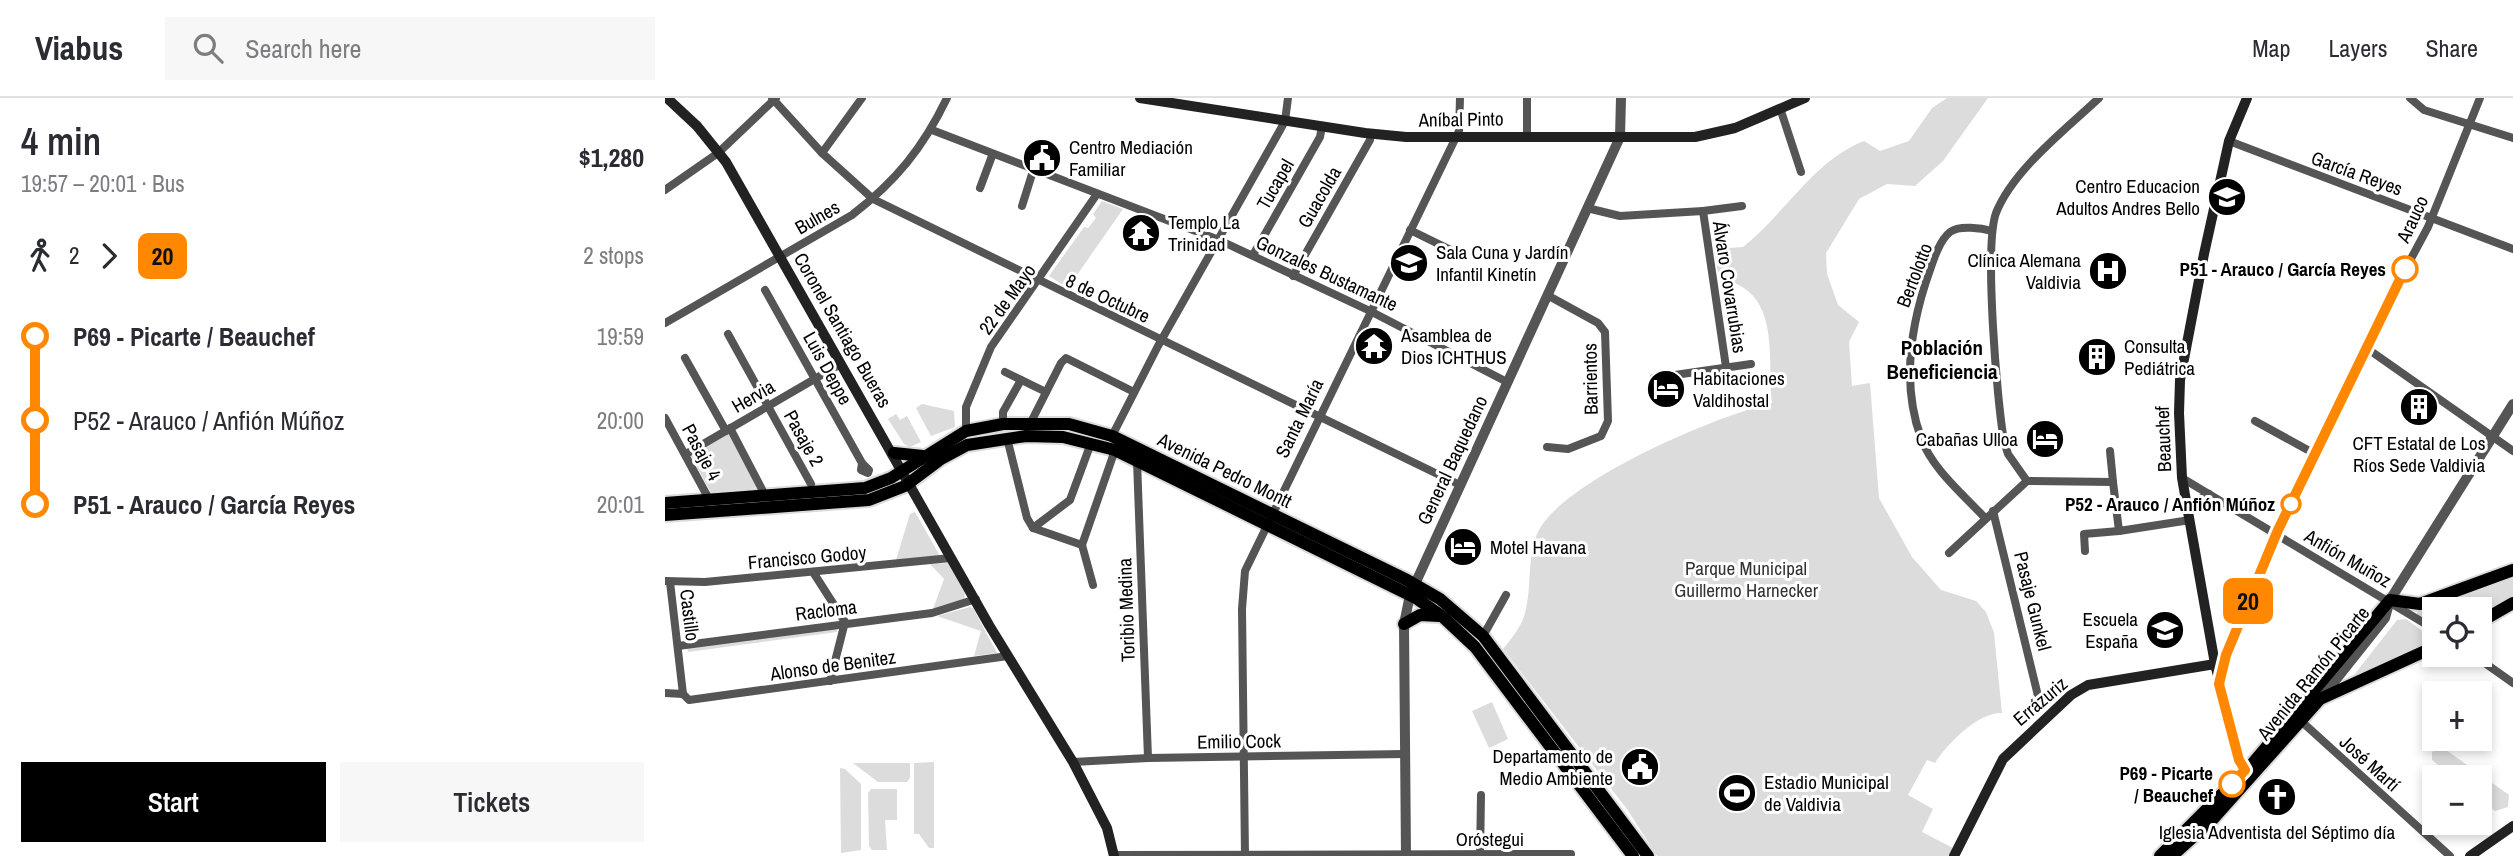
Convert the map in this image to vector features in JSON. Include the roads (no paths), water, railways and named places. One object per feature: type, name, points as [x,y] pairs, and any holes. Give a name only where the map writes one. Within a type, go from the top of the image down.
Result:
[{"type":"main road","name":"Coronel Santiago Bueras","points":[[667,98],[697,126],[722,160],[894,453],[901,472]]},
{"type":"main road","name":"Aníbal Pinto","points":[[1140,98],[1208,104],[1285,121],[1370,133],[1454,137],[1710,135],[1781,111],[1805,98]]},
{"type":"main road","name":"Beauchef","points":[[2247,98],[2229,141],[2180,380],[2182,478],[2219,684],[2239,760],[2249,773]]},
{"type":"main road","name":"Coronel Santiago Bueras","points":[[778,258],[837,366],[1073,762],[1108,828],[1114,855]]},
{"type":"main road","name":"Avenida Pedro Montt","points":[[665,503],[711,502],[855,490],[901,472],[966,431],[1003,424],[1069,424],[1112,436],[1139,456],[1412,589],[1440,599],[1483,636],[1580,774],[1633,856]]},
{"type":"main road","name":"Avenida Pedro Montt","points":[[665,515],[861,501],[884,496],[908,484],[958,449],[1007,438],[1049,436],[1139,456]]},
{"type":"main road","points":[[894,453],[924,456]]},
{"type":"main road","points":[[2390,600],[2420,604],[2513,570]]},
{"type":"main road","name":"Avenida Pedro Montt","points":[[1412,589],[1475,646],[1649,856]]},
{"type":"main road","name":"Avenida Ramón Picarte","points":[[2172,856],[2213,819],[2390,600]]},
{"type":"main road","points":[[2492,615],[2513,603]]},
{"type":"main road","points":[[1404,624],[1424,614],[1443,617]]},
{"type":"main road","points":[[2320,699],[2422,652]]},
{"type":"main road","name":"Errázuriz","points":[[1954,856],[2003,759],[2071,695],[2088,685],[2215,664]]},
{"type":"main road","name":"Avenida Ramón Picarte","points":[[2160,856],[2249,773],[2320,699]]},
{"type":"main road","points":[[2470,856],[2513,826]]},
{"type":"street","points":[[822,153],[862,98]]},
{"type":"street","name":"Bulnes","points":[[665,323],[852,215],[873,199],[920,150],[947,98]]},
{"type":"street","points":[[1112,436],[1161,341],[1285,121],[1288,98]]},
{"type":"street","name":"Santa María","points":[[1245,856],[1242,609],[1245,571],[1317,416],[1459,131],[1460,98]]},
{"type":"street","points":[[1527,98],[1527,135]]},
{"type":"street","name":"General Baquedano","points":[[1406,856],[1404,624],[1412,589],[1620,137],[1621,98]]},
{"type":"street","points":[[2027,481],[2008,454],[2001,429],[1991,271],[1992,231],[1996,213],[2023,173],[2099,98]]},
{"type":"street","points":[[2410,98],[2424,110],[2513,138]]},
{"type":"street","name":"Arauco","points":[[2219,684],[2226,655],[2277,534],[2365,347],[2432,217],[2480,98]]},
{"type":"street","points":[[665,190],[722,160],[774,99]]},
{"type":"street","name":"8 de Octubre","points":[[774,99],[822,153],[873,199],[1038,282],[1460,485]]},
{"type":"street","points":[[1781,111],[1801,172]]},
{"type":"street","name":"Tucapel","points":[[1253,255],[1320,138],[1322,126]]},
{"type":"street","name":"Gonzales Bustamante","points":[[932,130],[992,156],[1219,240],[1370,311],[1507,382]]},
{"type":"street","name":"Guacolda","points":[[1293,275],[1370,140],[1370,133]]},
{"type":"street","name":"García Reyes","points":[[2229,141],[2513,249]]},
{"type":"street","points":[[980,188],[992,156]]},
{"type":"street","points":[[1022,206],[1033,171]]},
{"type":"street","name":"22 de Mayo","points":[[966,431],[966,407],[991,347],[1097,194]]},
{"type":"street","name":"Álvaro Covarrubias","points":[[1587,208],[1621,216],[1742,206]]},
{"type":"street","name":"Álvaro Covarrubias","points":[[1703,211],[1726,367]]},
{"type":"street","name":"Bertolotto","points":[[1986,518],[1942,470],[1922,439],[1913,399],[1910,350],[1919,298],[1934,258],[1948,234],[1956,229],[1992,231]]},
{"type":"street","points":[[1410,230],[1457,253]]},
{"type":"street","name":"Luis Deppe","points":[[765,290],[817,378],[862,463]]},
{"type":"street","name":"Barrientos","points":[[1547,295],[1598,323],[1605,332],[1608,421],[1601,436],[1568,449],[1547,447]]},
{"type":"street","name":"Pasaje 2","points":[[728,334],[811,484]]},
{"type":"street","points":[[2365,347],[2513,451]]},
{"type":"street","points":[[685,358],[766,497]]},
{"type":"street","points":[[1031,422],[1066,358],[1134,392]]},
{"type":"street","points":[[1654,378],[1751,364]]},
{"type":"street","name":"Hervia","points":[[686,454],[837,366]]},
{"type":"street","points":[[1005,372],[1046,391]]},
{"type":"street","points":[[1003,424],[1003,412],[1021,380]]},
{"type":"street","name":"Avenida Ramón Picarte","points":[[2320,699],[2385,618],[2390,600],[2513,404]]},
{"type":"street","name":"Pasaje 4","points":[[665,418],[711,502]]},
{"type":"street","points":[[2255,422],[2315,454]]},
{"type":"street","points":[[1007,438],[1023,506],[1033,528],[1083,545]]},
{"type":"street","points":[[1033,528],[1070,499],[1090,443]]},
{"type":"street","points":[[1093,585],[1083,545],[1115,450]]},
{"type":"street","points":[[2110,451],[2119,531]]},
{"type":"street","name":"Toribio Medina","points":[[1139,456],[1148,758]]},
{"type":"street","name":"Anfión Muñoz","points":[[2182,478],[2422,621]]},
{"type":"street","points":[[1949,553],[2027,481],[2113,482]]},
{"type":"street","points":[[2187,506],[2209,494]]},
{"type":"street","name":"Pasaje Gunkel","points":[[1993,511],[2039,700]]},
{"type":"street","points":[[2085,551],[2084,534],[2190,520]]},
{"type":"street","name":"Francisco Godoy","points":[[667,582],[705,582],[951,558]]},
{"type":"street","points":[[813,572],[845,622],[829,681]]},
{"type":"street","name":"Castillo","points":[[667,582],[683,694]]},
{"type":"street","points":[[1483,636],[1506,595]]},
{"type":"street","name":"Racloma","points":[[678,646],[845,622],[932,613],[976,599]]},
{"type":"street","name":"Arauco","points":[[2215,664],[2226,655]]},
{"type":"street","name":"Alonso de Benitez","points":[[665,693],[683,694],[689,700],[1008,656]]},
{"type":"street","points":[[2491,667],[2513,682]]},
{"type":"street","name":"José Martí","points":[[2301,721],[2450,856]]},
{"type":"street","name":"Emilio Cock","points":[[1073,762],[1148,758],[1405,754]]},
{"type":"street","points":[[1480,855],[1481,795]]},
{"type":"street","name":"Oróstegui","points":[[1114,855],[1571,854]]},
{"type":"place","name":"Centro Mediación Familiar","points":[[1042,158]]},
{"type":"place","name":"Centro Educacion Adultos Andres Bello","points":[[2227,197]]},
{"type":"place","name":"Templo La Trinidad","points":[[1141,233]]},
{"type":"place","name":"Sala Cuna y Jardín Infantil Kinetín","points":[[1409,263]]},
{"type":"place","name":"P51 - Arauco / García Reyes","points":[[2405,269]]},
{"type":"place","name":"Clínica Alemana Valdivia","points":[[2108,271]]},
{"type":"place","name":"Asamblea de Dios ICHTHUS","points":[[1374,346]]},
{"type":"place","name":"Consulta Pediátrica","points":[[2097,357]]},
{"type":"place","name":"Habitaciones Valdihostal","points":[[1666,389]]},
{"type":"place","name":"CFT Estatal de Los Ríos Sede Valdivia","points":[[2419,407]]},
{"type":"place","name":"Cabañas Ulloa","points":[[2045,439]]},
{"type":"place","name":"P52 - Arauco / Anfión Múñoz","points":[[2291,504]]},
{"type":"place","name":"Motel Havana","points":[[1463,547]]},
{"type":"place","name":"Escuela España","points":[[2165,630]]},
{"type":"place","name":"Departamento de Medio Ambiente","points":[[1640,767]]},
{"type":"place","name":"P69 - Picarte / Beauchef","points":[[2232,784]]},
{"type":"place","name":"Estadio Municipal de Valdivia","points":[[1737,793]]},
{"type":"place","name":"Iglesia Adventista del Séptimo día","points":[[2277,797]]},
{"type":"district","name":"Población Beneficiencia","points":[[1942,360]]},
{"type":"park label","name":"Parque Municipal Guillermo Harnecker","points":[[1746,579]]}]
